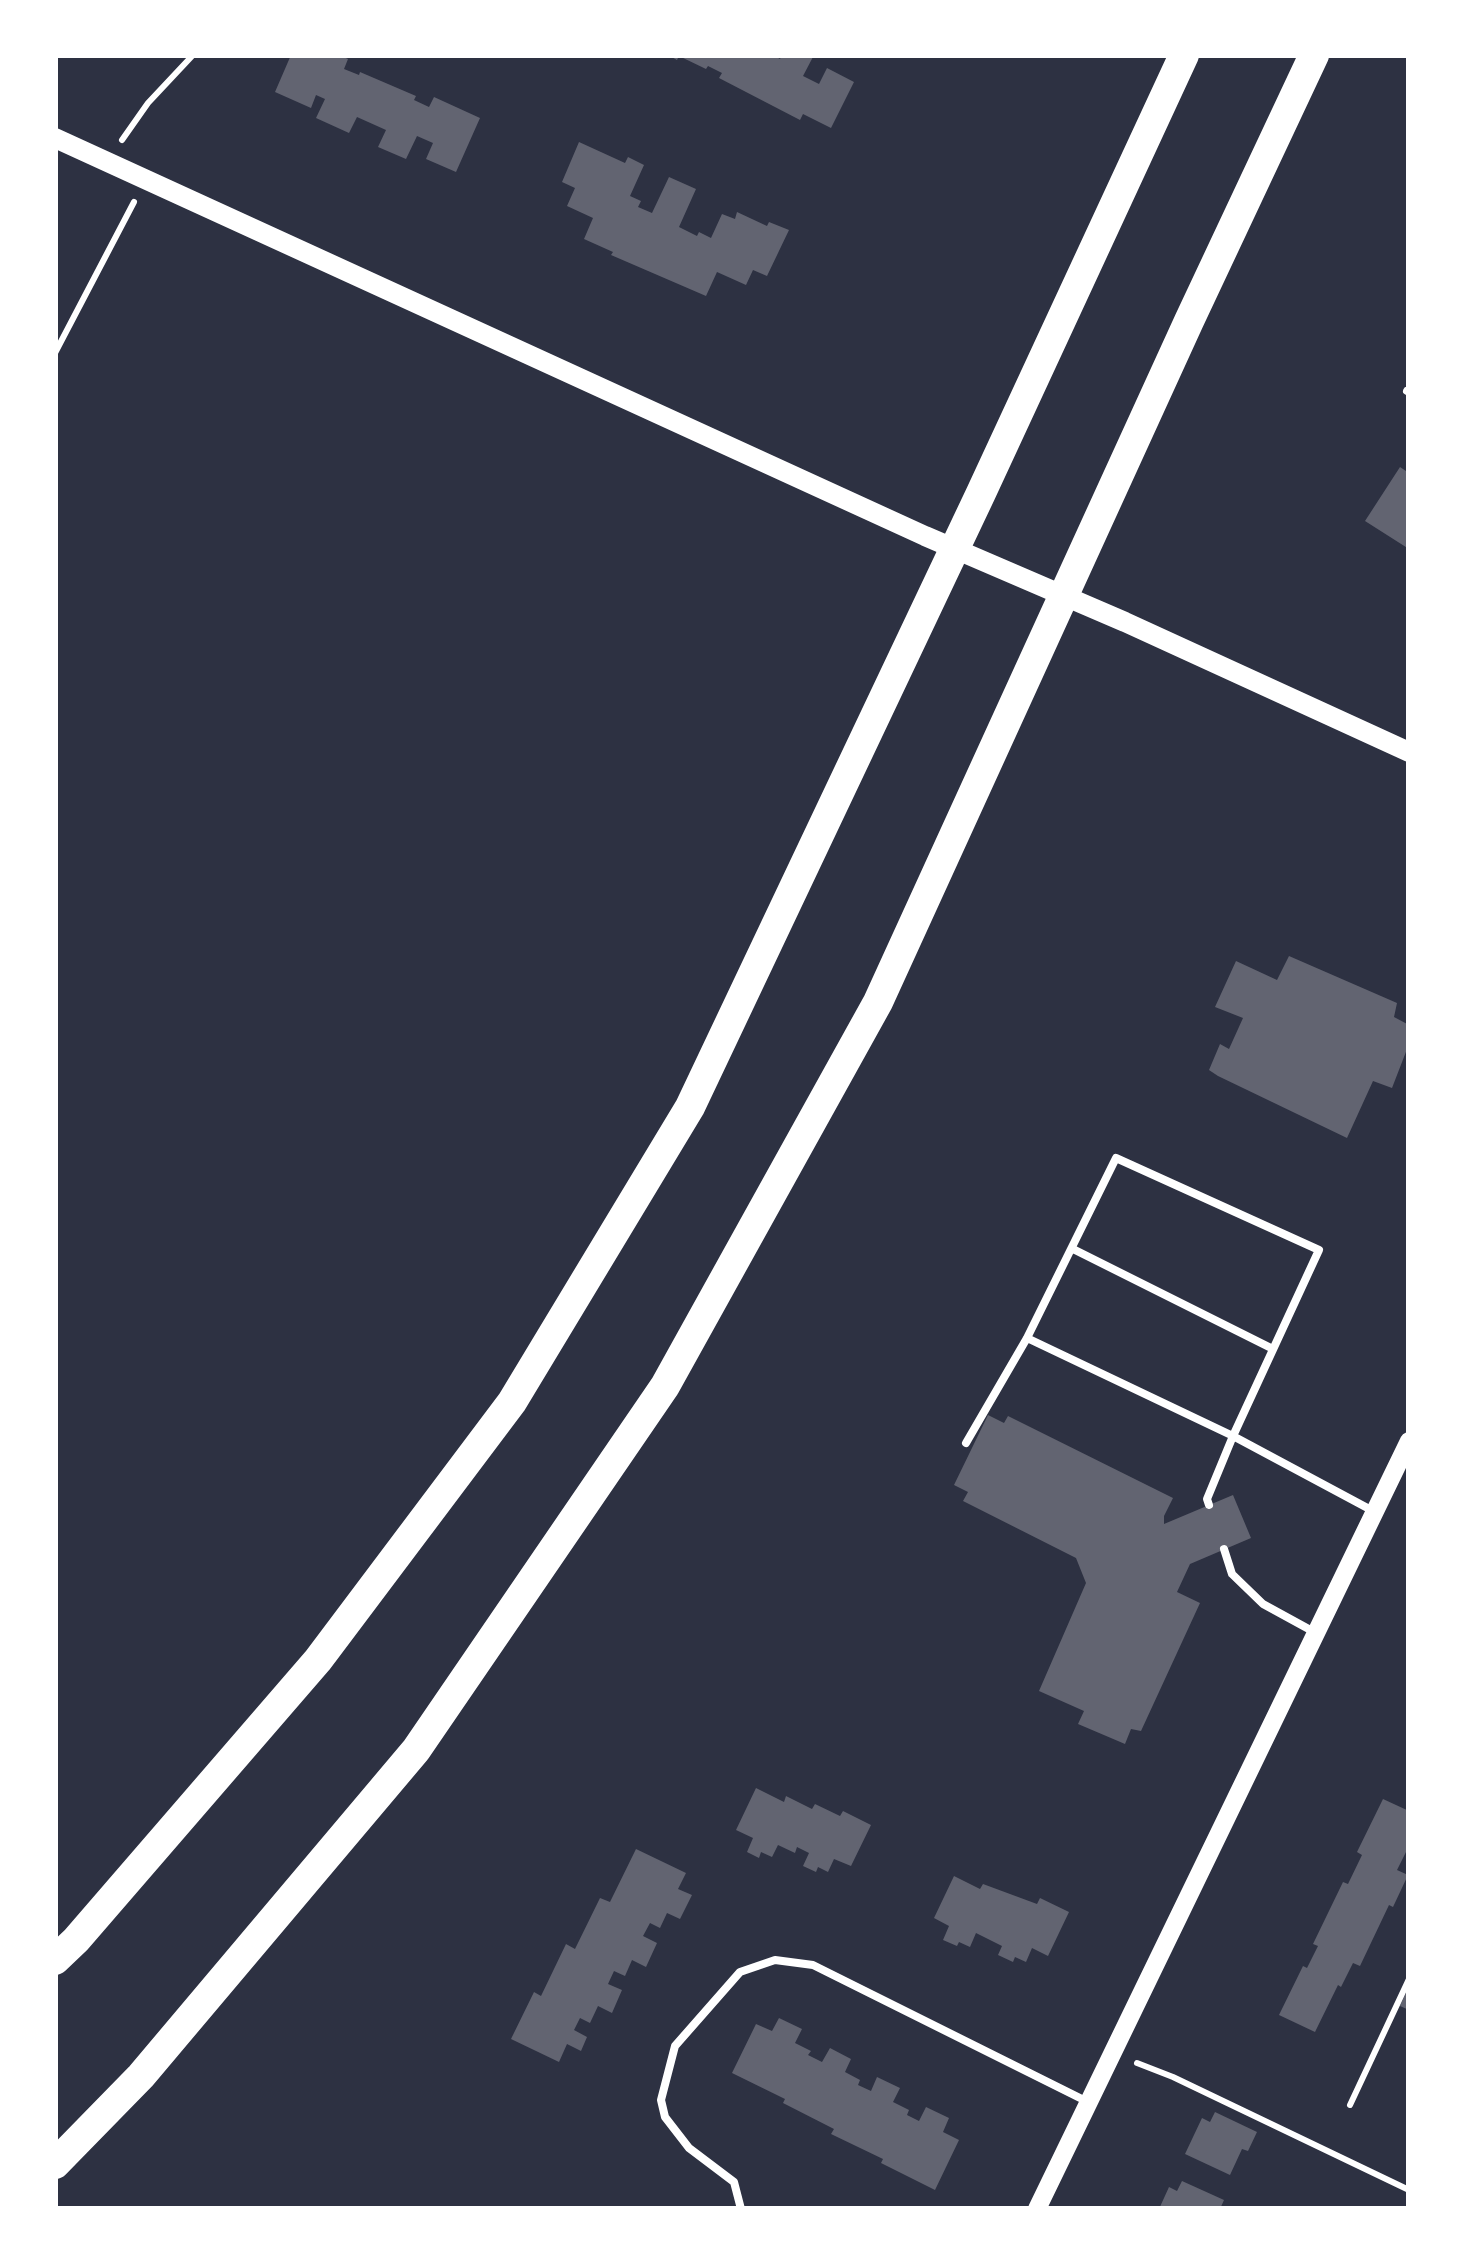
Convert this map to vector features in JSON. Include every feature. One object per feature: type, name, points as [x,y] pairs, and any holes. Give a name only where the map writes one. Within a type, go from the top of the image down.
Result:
[{"type":"highway","points":[[55,1960],[318,1660],[500,1417],[680,1123],[973,511],[1184,55]]},
{"type":"highway","points":[[55,2164],[142,2076],[416,1750],[665,1386],[878,1002],[1314,55]]},
{"type":"main road","points":[[55,138],[925,536],[1409,752]]},
{"type":"street","points":[[1037,2209],[1409,1441]]},
{"type":"lane","points":[[966,1443],[1027,1338],[1116,1158],[1319,1250],[1233,1436],[1209,1505]]},
{"type":"lane","points":[[1072,1249],[1274,1349]]},
{"type":"lane","points":[[1027,1338],[1233,1436],[1375,1512]]},
{"type":"lane","points":[[1224,1549],[1232,1574],[1263,1604],[1316,1633]]},
{"type":"lane","points":[[741,2209],[734,2182],[689,2148],[665,2117],[662,2100],[675,2046],[740,1972],[775,1960],[814,1965],[1089,2103]]},
{"type":"path","points":[[107,161],[148,103],[193,55]]},
{"type":"path","points":[[55,353],[146,179]]},
{"type":"path","points":[[1350,2104],[1409,1979]]},
{"type":"path","points":[[1112,2054],[1174,2077],[1409,2190]]},
{"type":"building","points":[[291,55],[339,55],[348,59],[344,69],[416,96],[414,100],[429,107],[434,97],[480,118],[456,172],[426,159],[433,143],[417,136],[406,159],[378,147],[386,130],[357,117],[349,133],[316,118],[325,99],[316,95],[311,108],[275,92]]},
{"type":"building","points":[[668,55],[773,55],[780,59],[782,55],[814,55],[803,76],[819,84],[827,68],[854,82],[831,128],[803,114],[800,120],[719,78],[722,73],[708,66],[706,69]]},
{"type":"building","points":[[579,142],[625,163],[628,157],[644,165],[630,196],[641,201],[638,207],[652,213],[669,177],[696,189],[679,227],[697,236],[699,232],[711,238],[722,214],[735,219],[737,212],[767,226],[769,222],[789,230],[767,276],[753,270],[746,285],[717,272],[706,296],[611,255],[613,252],[584,239],[593,218],[567,206],[575,188],[562,182]]},
{"type":"building","points":[[1400,467],[1409,473],[1409,549],[1365,521]]},
{"type":"building","points":[[1289,956],[1397,1003],[1394,1017],[1409,1025],[1409,1044],[1392,1088],[1373,1081],[1347,1138],[1209,1070],[1220,1044],[1229,1049],[1243,1018],[1215,1007],[1236,961],[1277,980]]},
{"type":"building","points":[[988,1415],[1004,1423],[1008,1416],[1173,1498],[1164,1524],[1233,1495],[1251,1538],[1190,1564],[1177,1592],[1200,1603],[1141,1731],[1131,1729],[1125,1744],[1078,1724],[1084,1711],[1039,1691],[1086,1583],[1076,1558],[963,1501],[968,1492],[954,1485]]},
{"type":"building","points":[[756,1788],[784,1802],[786,1796],[812,1809],[815,1804],[840,1816],[843,1811],[871,1825],[851,1866],[834,1859],[828,1872],[818,1867],[816,1872],[803,1866],[809,1853],[797,1847],[795,1853],[778,1845],[772,1857],[761,1852],[759,1858],[747,1852],[753,1838],[736,1830]]},
{"type":"building","points":[[1383,1799],[1409,1811],[1409,1846],[1397,1870],[1408,1875],[1360,1966],[1353,1963],[1341,1987],[1338,1985],[1315,2032],[1279,2015],[1303,1966],[1307,1968],[1318,1946],[1313,1944],[1343,1882],[1348,1884],[1362,1855],[1357,1852]]},
{"type":"building","points":[[636,1849],[686,1873],[678,1889],[692,1895],[680,1919],[667,1913],[660,1928],[650,1923],[643,1936],[657,1943],[646,1967],[632,1960],[625,1976],[614,1971],[608,1984],[622,1990],[612,2013],[598,2006],[590,2023],[580,2018],[574,2030],[587,2037],[581,2051],[567,2044],[559,2062],[511,2039],[534,1992],[541,1996],[566,1944],[575,1949],[600,1898],[610,1902]]},
{"type":"building","points":[[954,1876],[980,1889],[983,1884],[1037,1904],[1040,1898],[1069,1912],[1048,1956],[1032,1948],[1026,1962],[1015,1957],[1013,1962],[998,1955],[1002,1946],[976,1933],[970,1947],[943,1940],[949,1926],[934,1918]]},
{"type":"building","points":[[1409,1986],[1409,2010],[1400,2006]]},
{"type":"building","points":[[779,2018],[802,2029],[795,2043],[811,2051],[808,2055],[822,2062],[830,2048],[851,2059],[845,2072],[860,2080],[858,2085],[871,2091],[877,2077],[900,2088],[893,2102],[909,2110],[907,2115],[919,2121],[926,2107],[949,2118],[943,2132],[959,2140],[935,2190],[831,2134],[834,2129],[783,2103],[785,2099],[732,2073],[756,2024],[772,2031]]},
{"type":"building","points":[[1215,2112],[1257,2132],[1248,2151],[1242,2149],[1230,2175],[1185,2154],[1202,2118],[1210,2122]]},
{"type":"building","points":[[1182,2181],[1224,2200],[1220,2209],[1159,2209],[1169,2187],[1177,2191]]}]
